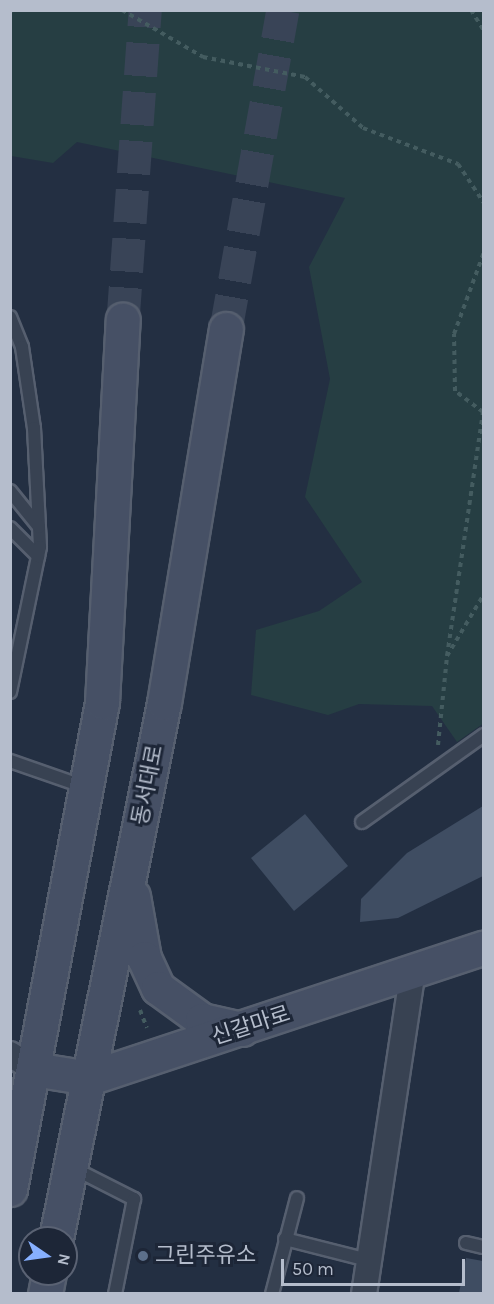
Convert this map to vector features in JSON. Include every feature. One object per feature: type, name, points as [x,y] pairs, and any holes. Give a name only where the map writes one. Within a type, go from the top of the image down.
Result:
[{"type":"street","points":[[10,1189],[22,1061],[87,787],[102,702],[123,320]]},
{"type":"street","name":"동서대로","points":[[59,1226],[164,703],[226,329]]},
{"type":"street","points":[[129,876],[144,958],[158,988],[202,1020],[244,1029]]},
{"type":"street","name":"신갈마로","points":[[89,1078],[244,1029],[483,947]]},
{"type":"street","points":[[364,1293],[413,971]]},
{"type":"street","points":[[22,1061],[89,1078]]},
{"type":"lane","points":[[10,317],[22,347],[34,428],[39,527],[38,556],[10,692]]},
{"type":"lane","points":[[10,491],[39,527]]},
{"type":"lane","points":[[10,528],[38,556]]},
{"type":"lane","points":[[362,822],[483,735]]},
{"type":"lane","points":[[10,761],[87,787]]},
{"type":"lane","points":[[71,1167],[134,1199],[115,1293]]},
{"type":"lane","points":[[272,1293],[297,1198]]},
{"type":"lane","points":[[285,1239],[368,1260]]},
{"type":"lane","points":[[466,1244],[483,1247]]},
{"type":"path","points":[[122,10],[203,57],[305,77],[363,128],[458,164],[483,203]]},
{"type":"path","points":[[471,10],[483,31]]},
{"type":"path","points":[[435,768],[447,656],[483,412],[455,391],[454,334],[483,252]]},
{"type":"path","points":[[447,656],[483,594]]},
{"type":"path","points":[[138,1005],[147,1028]]},
{"type":"green space","points":[[10,11],[483,11],[484,723],[457,742],[432,706],[359,704],[328,715],[251,695],[256,630],[319,611],[362,582],[305,497],[330,379],[309,267],[345,198],[77,142],[53,163],[11,156]]},
{"type":"building","points":[[483,806],[483,876],[398,918],[360,922],[361,899],[407,853]]},
{"type":"building","points":[[305,814],[348,866],[294,911],[251,858]]},
{"type":"building","points":[[466,1258],[483,1261],[483,1293],[459,1293]]},
{"type":"tunnel","points":[[123,320],[145,10]]},
{"type":"tunnel","points":[[226,329],[283,10]]},
{"type":"place","name":"그린주유소","points":[[143,1256]]}]
